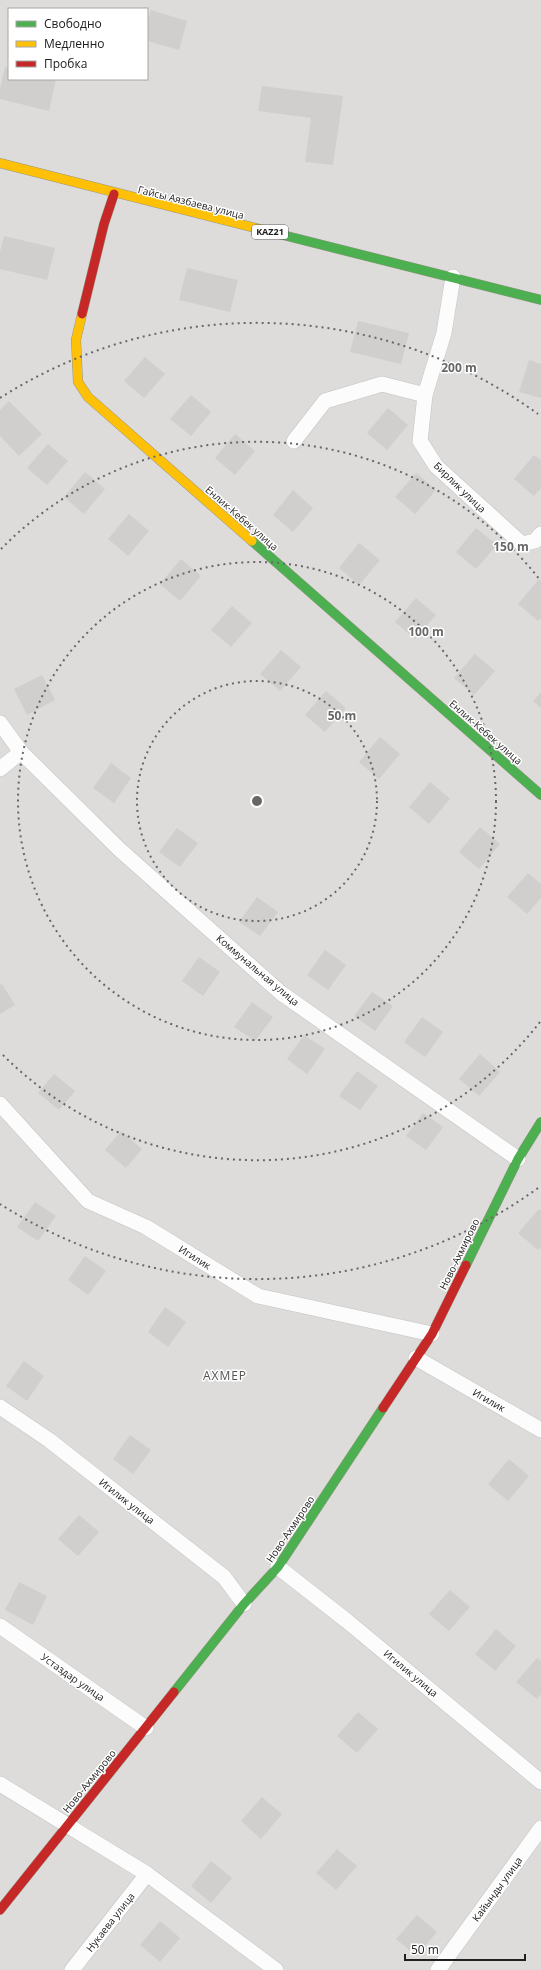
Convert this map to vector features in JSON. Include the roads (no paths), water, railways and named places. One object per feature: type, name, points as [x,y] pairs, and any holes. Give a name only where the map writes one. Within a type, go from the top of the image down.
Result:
[{"type":"main road","name":"Гайсы Аязбаева улица","points":[[0,163],[114,194],[541,300]]},
{"type":"main road","name":"Енлик-Кебек улица","points":[[114,194],[104,224],[76,340],[78,382],[88,397],[541,795]]},
{"type":"main road","name":"Ново-Ахмирово","points":[[0,1910],[244,1604],[278,1567],[432,1334],[518,1159],[541,1122]]},
{"type":"street","name":"Бирлик улица","points":[[453,277],[444,333],[425,395],[420,441],[436,466],[522,544],[535,541],[541,534]]},
{"type":"street","points":[[294,441],[325,401],[382,384],[425,395]]},
{"type":"street","name":"Коммунальная улица","points":[[0,724],[21,752],[119,849],[281,993],[518,1159]]},
{"type":"street","points":[[0,769],[21,752]]},
{"type":"street","name":"Игилик","points":[[0,1104],[88,1201],[146,1226],[258,1296],[432,1334]]},
{"type":"street","name":"Игилик","points":[[416,1358],[541,1430]]},
{"type":"street","name":"Игилик улица","points":[[0,1407],[49,1440],[224,1577],[244,1604]]},
{"type":"street","name":"Игилик улица","points":[[278,1567],[348,1620],[541,1782]]},
{"type":"street","name":"Устаздар улица","points":[[0,1626],[146,1728]]},
{"type":"street","points":[[0,1784],[66,1826],[148,1874],[276,1970]]},
{"type":"street","name":"Кайынды улица","points":[[438,1970],[541,1828]]},
{"type":"street","name":"Нукаева улица","points":[[72,1970],[148,1874]]},
{"type":"district","name":"АХМЕР","points":[[225,1376]]}]
